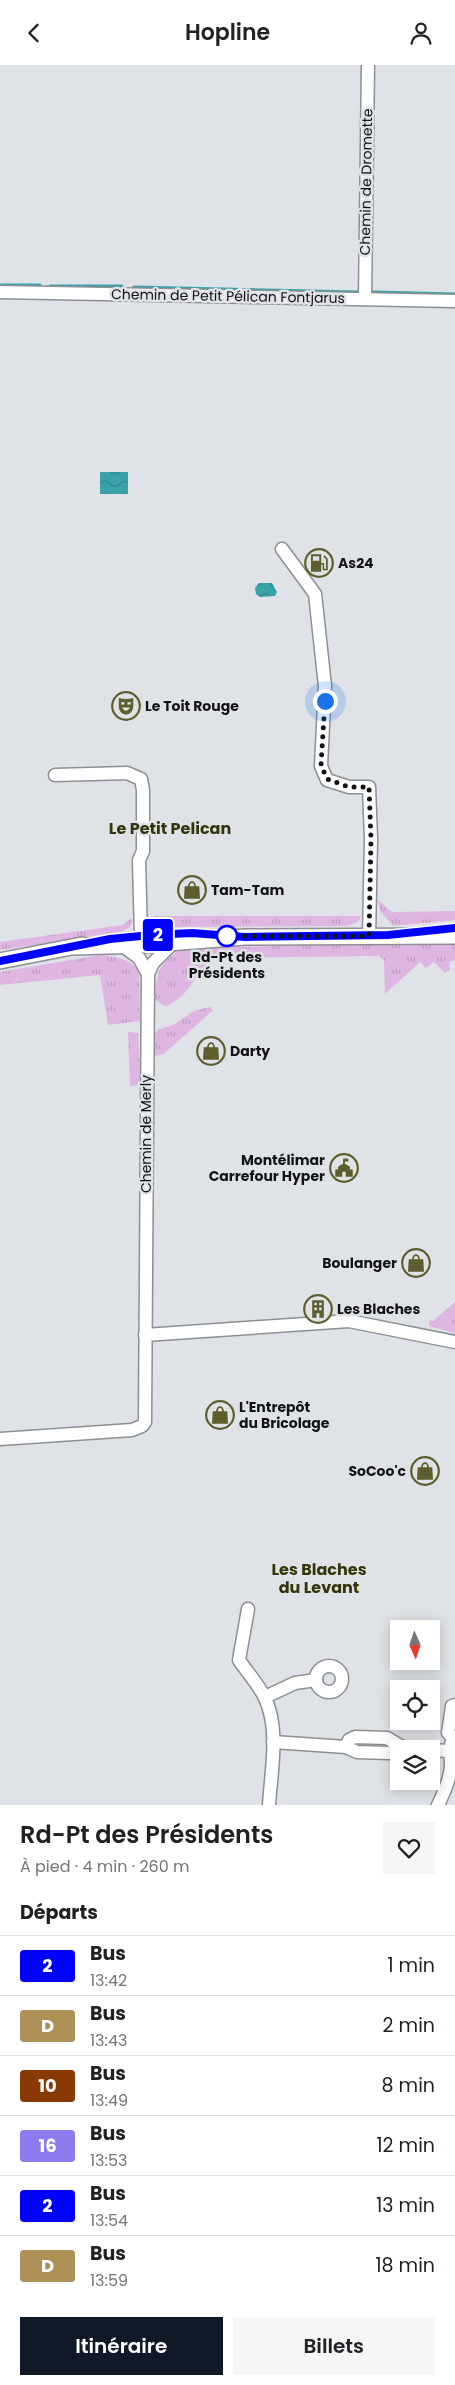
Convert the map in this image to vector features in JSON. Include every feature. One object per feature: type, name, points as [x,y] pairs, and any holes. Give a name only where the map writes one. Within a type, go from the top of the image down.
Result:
[{"type":"main road","points":[[74,947],[123,946],[245,937],[369,936],[455,928]]},
{"type":"main road","points":[[0,961],[110,939],[140,936],[192,933],[245,937]]},
{"type":"main road","points":[[388,935],[455,936]]},
{"type":"street","name":"Chemin de Dromette","points":[[364,299],[368,65]]},
{"type":"street","name":"Chemin de Petit Pélican Fontjarus","points":[[0,292],[455,301]]},
{"type":"street","points":[[282,549],[315,594],[325,687],[321,765],[327,779],[349,787],[369,787],[371,839],[369,936]]},
{"type":"street","points":[[55,775],[127,773],[141,779],[143,790],[143,851],[139,860],[140,936]]},
{"type":"street","points":[[148,974],[153,963],[173,943]]},
{"type":"street","points":[[123,946],[139,958],[148,974]]},
{"type":"street","name":"Chemin de Merly","points":[[0,1439],[132,1430],[142,1426],[145,1422],[148,974]]},
{"type":"street","points":[[145,1335],[349,1321],[455,1341]]},
{"type":"street","points":[[248,1609],[239,1660],[264,1697],[270,1717],[273,1742],[269,1805]]},
{"type":"street","points":[[264,1697],[295,1683],[316,1680]]},
{"type":"street","points":[[438,1805],[450,1776],[451,1764],[448,1751],[454,1738],[448,1733],[449,1714],[452,1706],[455,1705]]},
{"type":"street","points":[[273,1742],[346,1747],[357,1753],[390,1753]]},
{"type":"street","points":[[440,1751],[448,1751]]},
{"type":"green space","points":[[377,899],[392,912],[455,911],[455,920],[393,926],[381,912]]},
{"type":"green space","points":[[154,916],[361,916],[358,922],[347,926],[169,927],[154,919]]},
{"type":"green space","points":[[131,918],[133,921],[130,927],[121,932],[0,950],[0,942],[123,925]]},
{"type":"green space","points":[[367,944],[455,945],[455,960],[449,962],[450,970],[445,973],[434,962],[426,968],[420,962],[385,994],[384,960],[379,956],[214,958],[186,991],[173,1002],[165,1006],[155,1000],[156,982],[160,969],[174,953],[182,948]]},
{"type":"green space","points":[[100,955],[127,961],[136,967],[139,972],[140,1021],[108,1025],[100,975],[0,985],[0,972]]},
{"type":"green space","points":[[210,1007],[213,1010],[164,1054],[155,1056],[155,1034],[157,1030],[175,1024],[194,1011]]},
{"type":"green space","points":[[128,1032],[138,1033],[141,1085],[130,1086]]},
{"type":"green space","points":[[455,1302],[455,1333],[429,1326],[430,1320],[433,1321]]},
{"type":"water","points":[[100,472],[128,472],[128,494],[100,494]]},
{"type":"water","points":[[259,583],[272,583],[277,592],[275,596],[260,597],[256,594],[255,588]]},
{"type":"waterway","points":[[0,285],[40,285]]},
{"type":"waterway","points":[[50,286],[122,286]]},
{"type":"waterway","points":[[134,287],[358,292]]},
{"type":"waterway","points":[[373,292],[455,294]]},
{"type":"bus line","name":"2","points":[[0,961],[110,939],[151,935],[192,933],[245,937],[388,935],[455,928]]},
{"type":"place","name":"As24","points":[[319,563]]},
{"type":"place","name":"Le Toit Rouge","points":[[126,706]]},
{"type":"place","name":"Tam-Tam","points":[[192,890]]},
{"type":"place","name":"Rd-Pt des Présidents","points":[[227,936]]},
{"type":"place","name":"Darty","points":[[211,1051]]},
{"type":"place","name":"Montélimar Carrefour Hyper","points":[[344,1168]]},
{"type":"place","name":"Boulanger","points":[[416,1263]]},
{"type":"place","name":"Les Blaches","points":[[318,1309]]},
{"type":"place","name":"L'Entrepôt du Bricolage","points":[[220,1415]]},
{"type":"place","name":"SoCoo'c","points":[[425,1471]]},
{"type":"district","name":"Le Petit Pelican","points":[[170,828]]},
{"type":"district","name":"Les Blaches du Levant","points":[[319,1578]]},
{"type":"route","points":[[227,936],[369,936],[371,839],[369,787],[349,787],[327,779],[321,765],[325,701]]}]
